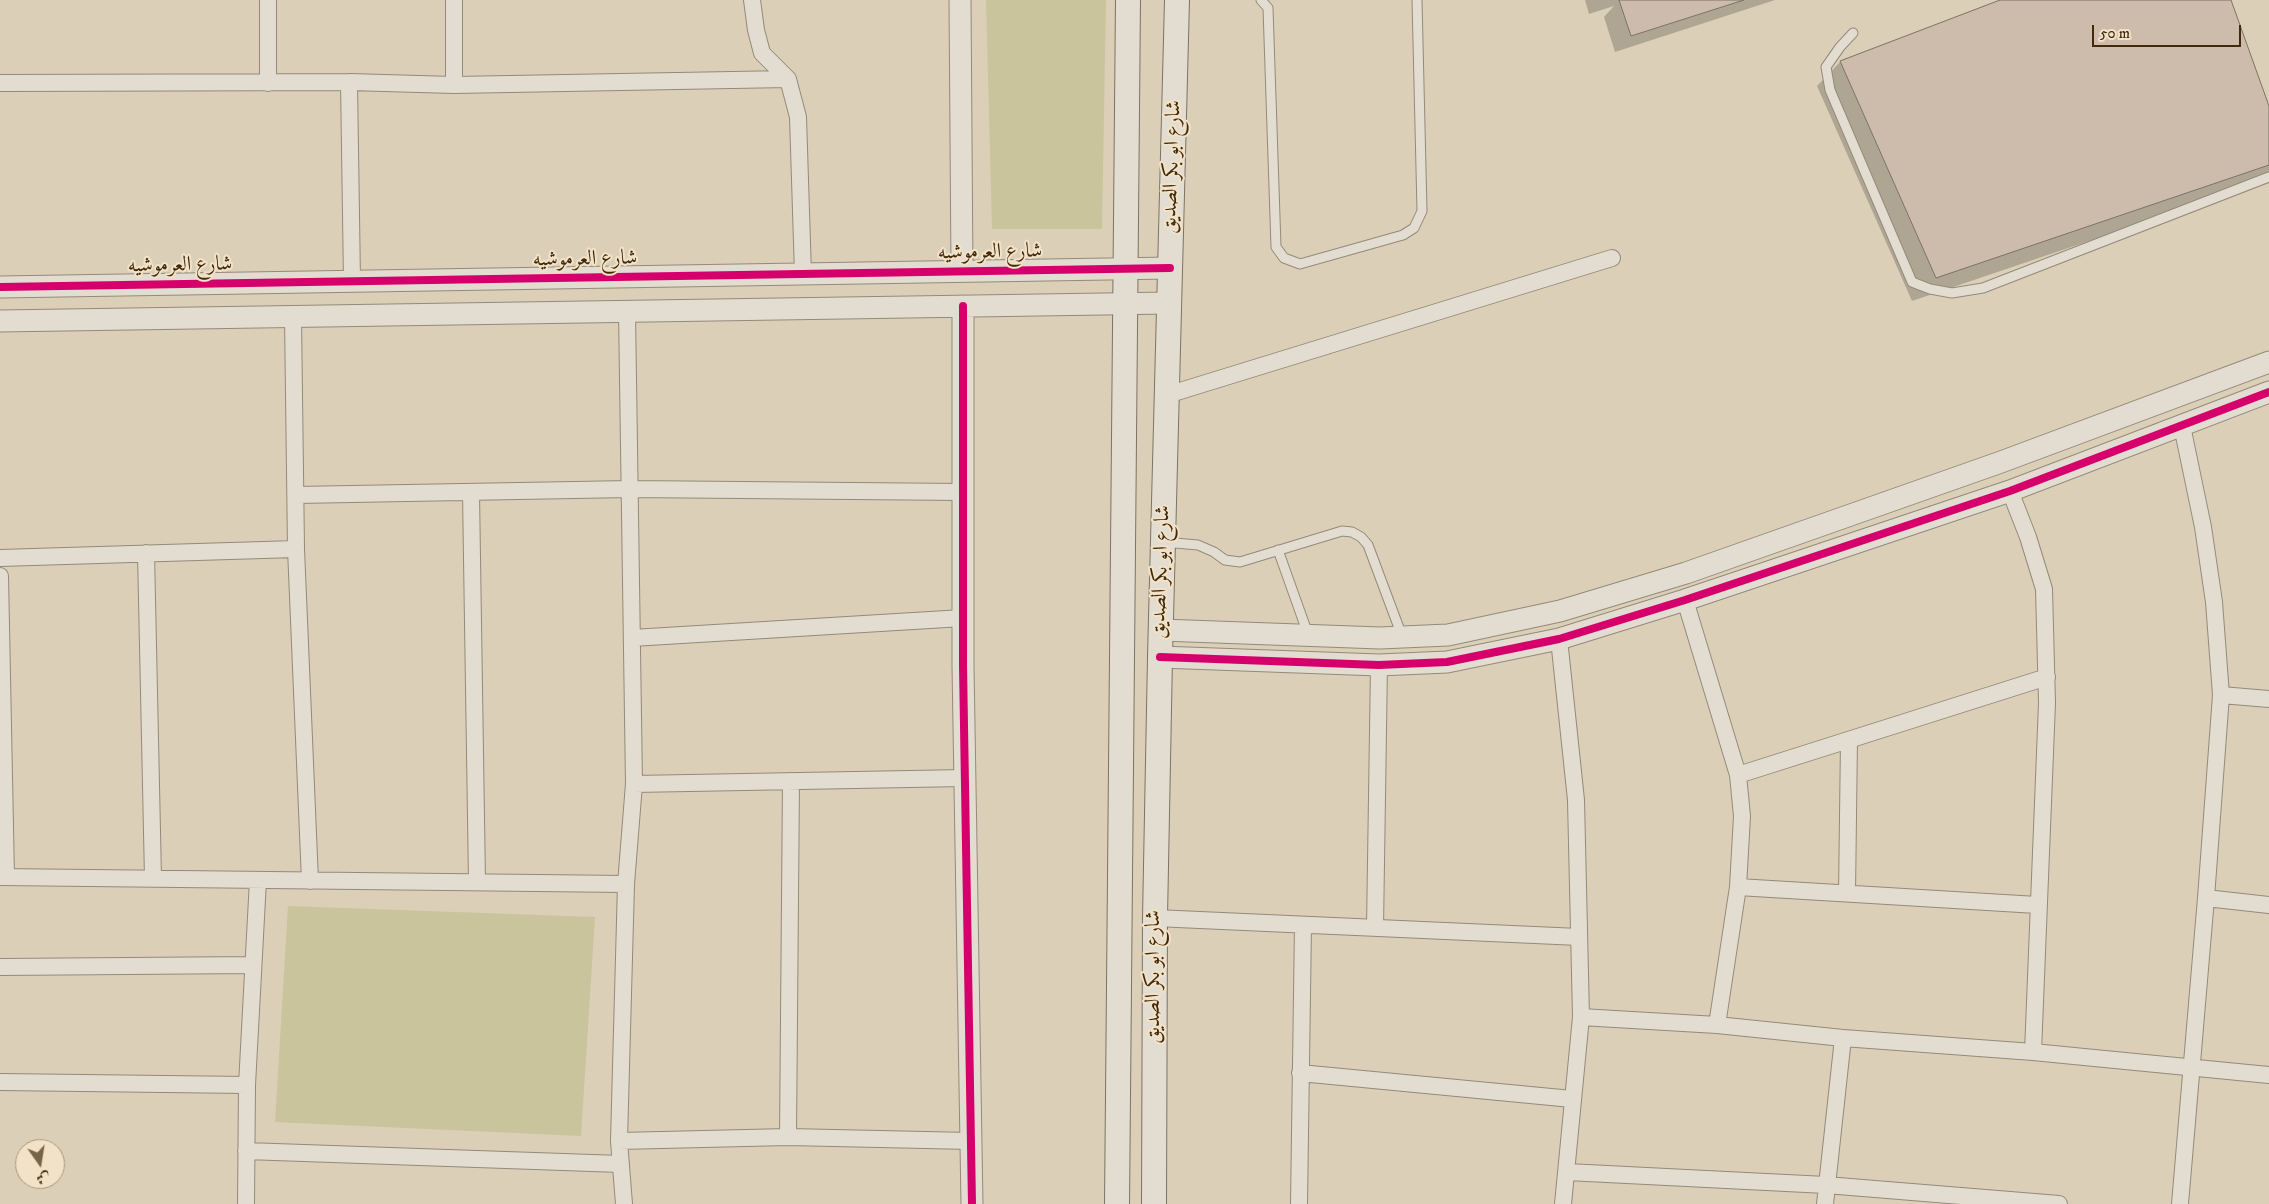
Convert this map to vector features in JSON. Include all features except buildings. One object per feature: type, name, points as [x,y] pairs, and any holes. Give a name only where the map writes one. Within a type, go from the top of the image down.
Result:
[{"type":"main road","name":"شارع ابو بكر الصديق","points":[[1117,1204],[1128,0]]},
{"type":"main road","name":"شارع ابو بكر الصديق","points":[[1154,1204],[1155,918],[1177,0]]},
{"type":"street","points":[[268,0],[268,83]]},
{"type":"street","points":[[454,0],[454,84]]},
{"type":"street","points":[[752,0],[756,30],[762,53],[788,79],[798,117],[803,274]]},
{"type":"street","points":[[960,0],[962,271]]},
{"type":"street","points":[[0,83],[349,82],[454,84],[788,79]]},
{"type":"street","points":[[349,82],[352,281]]},
{"type":"street","points":[[1167,395],[1612,258]]},
{"type":"street","name":"شارع العرموشيه","points":[[0,286],[1170,268]]},
{"type":"street","points":[[412,315],[413,280]]},
{"type":"street","points":[[0,321],[1169,303]]},
{"type":"street","points":[[963,306],[963,618],[972,1204]]},
{"type":"street","points":[[624,1204],[619,1141],[626,884],[634,784],[627,312]]},
{"type":"street","points":[[293,317],[296,549],[310,881]]},
{"type":"street","points":[[1161,630],[1402,637],[1448,635],[1560,612],[1686,573],[2001,462],[2269,362]]},
{"type":"street","points":[[1160,658],[1380,665],[1447,662],[1559,639],[1685,600],[2010,491],[2269,392]]},
{"type":"street","points":[[2180,1204],[2221,695],[2214,602],[2203,527],[2182,426]]},
{"type":"street","points":[[296,495],[470,493],[630,488],[963,492]]},
{"type":"street","points":[[2010,491],[2028,538],[2044,589],[2047,677],[2033,1052]]},
{"type":"street","points":[[470,493],[477,882]]},
{"type":"street","points":[[0,558],[296,549]]},
{"type":"street","points":[[146,553],[153,878]]},
{"type":"street","points":[[0,576],[3,877],[626,884]]},
{"type":"street","points":[[1685,600],[1738,775],[1742,816],[1738,887],[1717,1025]]},
{"type":"street","points":[[632,638],[963,618]]},
{"type":"street","points":[[1559,639],[1576,800],[1580,1017],[1563,1204]]},
{"type":"street","points":[[1376,928],[1380,665]]},
{"type":"street","points":[[1738,775],[2047,677]]},
{"type":"street","points":[[2221,695],[2269,699]]},
{"type":"street","points":[[1847,893],[1849,740]]},
{"type":"street","points":[[634,784],[965,778]]},
{"type":"street","points":[[788,1137],[791,781]]},
{"type":"street","points":[[246,1204],[247,1085],[258,880]]},
{"type":"street","points":[[1738,887],[2037,905]]},
{"type":"street","points":[[2206,898],[2269,905]]},
{"type":"street","points":[[1155,918],[1579,937]]},
{"type":"street","points":[[1299,1204],[1303,925]]},
{"type":"street","points":[[0,967],[253,965]]},
{"type":"street","points":[[1580,1017],[1717,1025],[1843,1038],[2033,1052],[2269,1075]]},
{"type":"street","points":[[1825,1204],[1843,1038]]},
{"type":"street","points":[[1300,1074],[1572,1099]]},
{"type":"street","points":[[0,1082],[247,1085]]},
{"type":"street","points":[[619,1141],[788,1137],[971,1141]]},
{"type":"street","points":[[246,1151],[621,1164]]},
{"type":"street","points":[[1567,1172],[1826,1185],[2060,1204]]},
{"type":"lane","points":[[1261,0],[1268,8],[1276,247],[1284,258],[1300,264],[1403,235],[1414,228],[1422,211],[1418,0]]},
{"type":"lane","points":[[1853,33],[1826,67],[1830,90],[1912,282],[1930,289],[1952,293],[1984,288],[2269,177]]},
{"type":"lane","points":[[1163,545],[1186,543],[1198,545],[1232,562],[1342,531],[1352,532],[1362,537],[1368,545],[1402,637]]},
{"type":"lane","points":[[1278,550],[1308,634]]},
{"type":"shaded area","points":[[986,0],[1106,0],[1102,229],[992,229]]},
{"type":"shaded area","points":[[288,906],[595,917],[581,1136],[275,1122]]},
{"type":"cycle path","points":[[0,287],[1170,268]]},
{"type":"cycle path","points":[[963,306],[963,666],[972,1204]]},
{"type":"cycle path","points":[[1160,657],[1379,665],[1447,662],[1559,639],[1685,600],[2010,491],[2269,392]]}]
